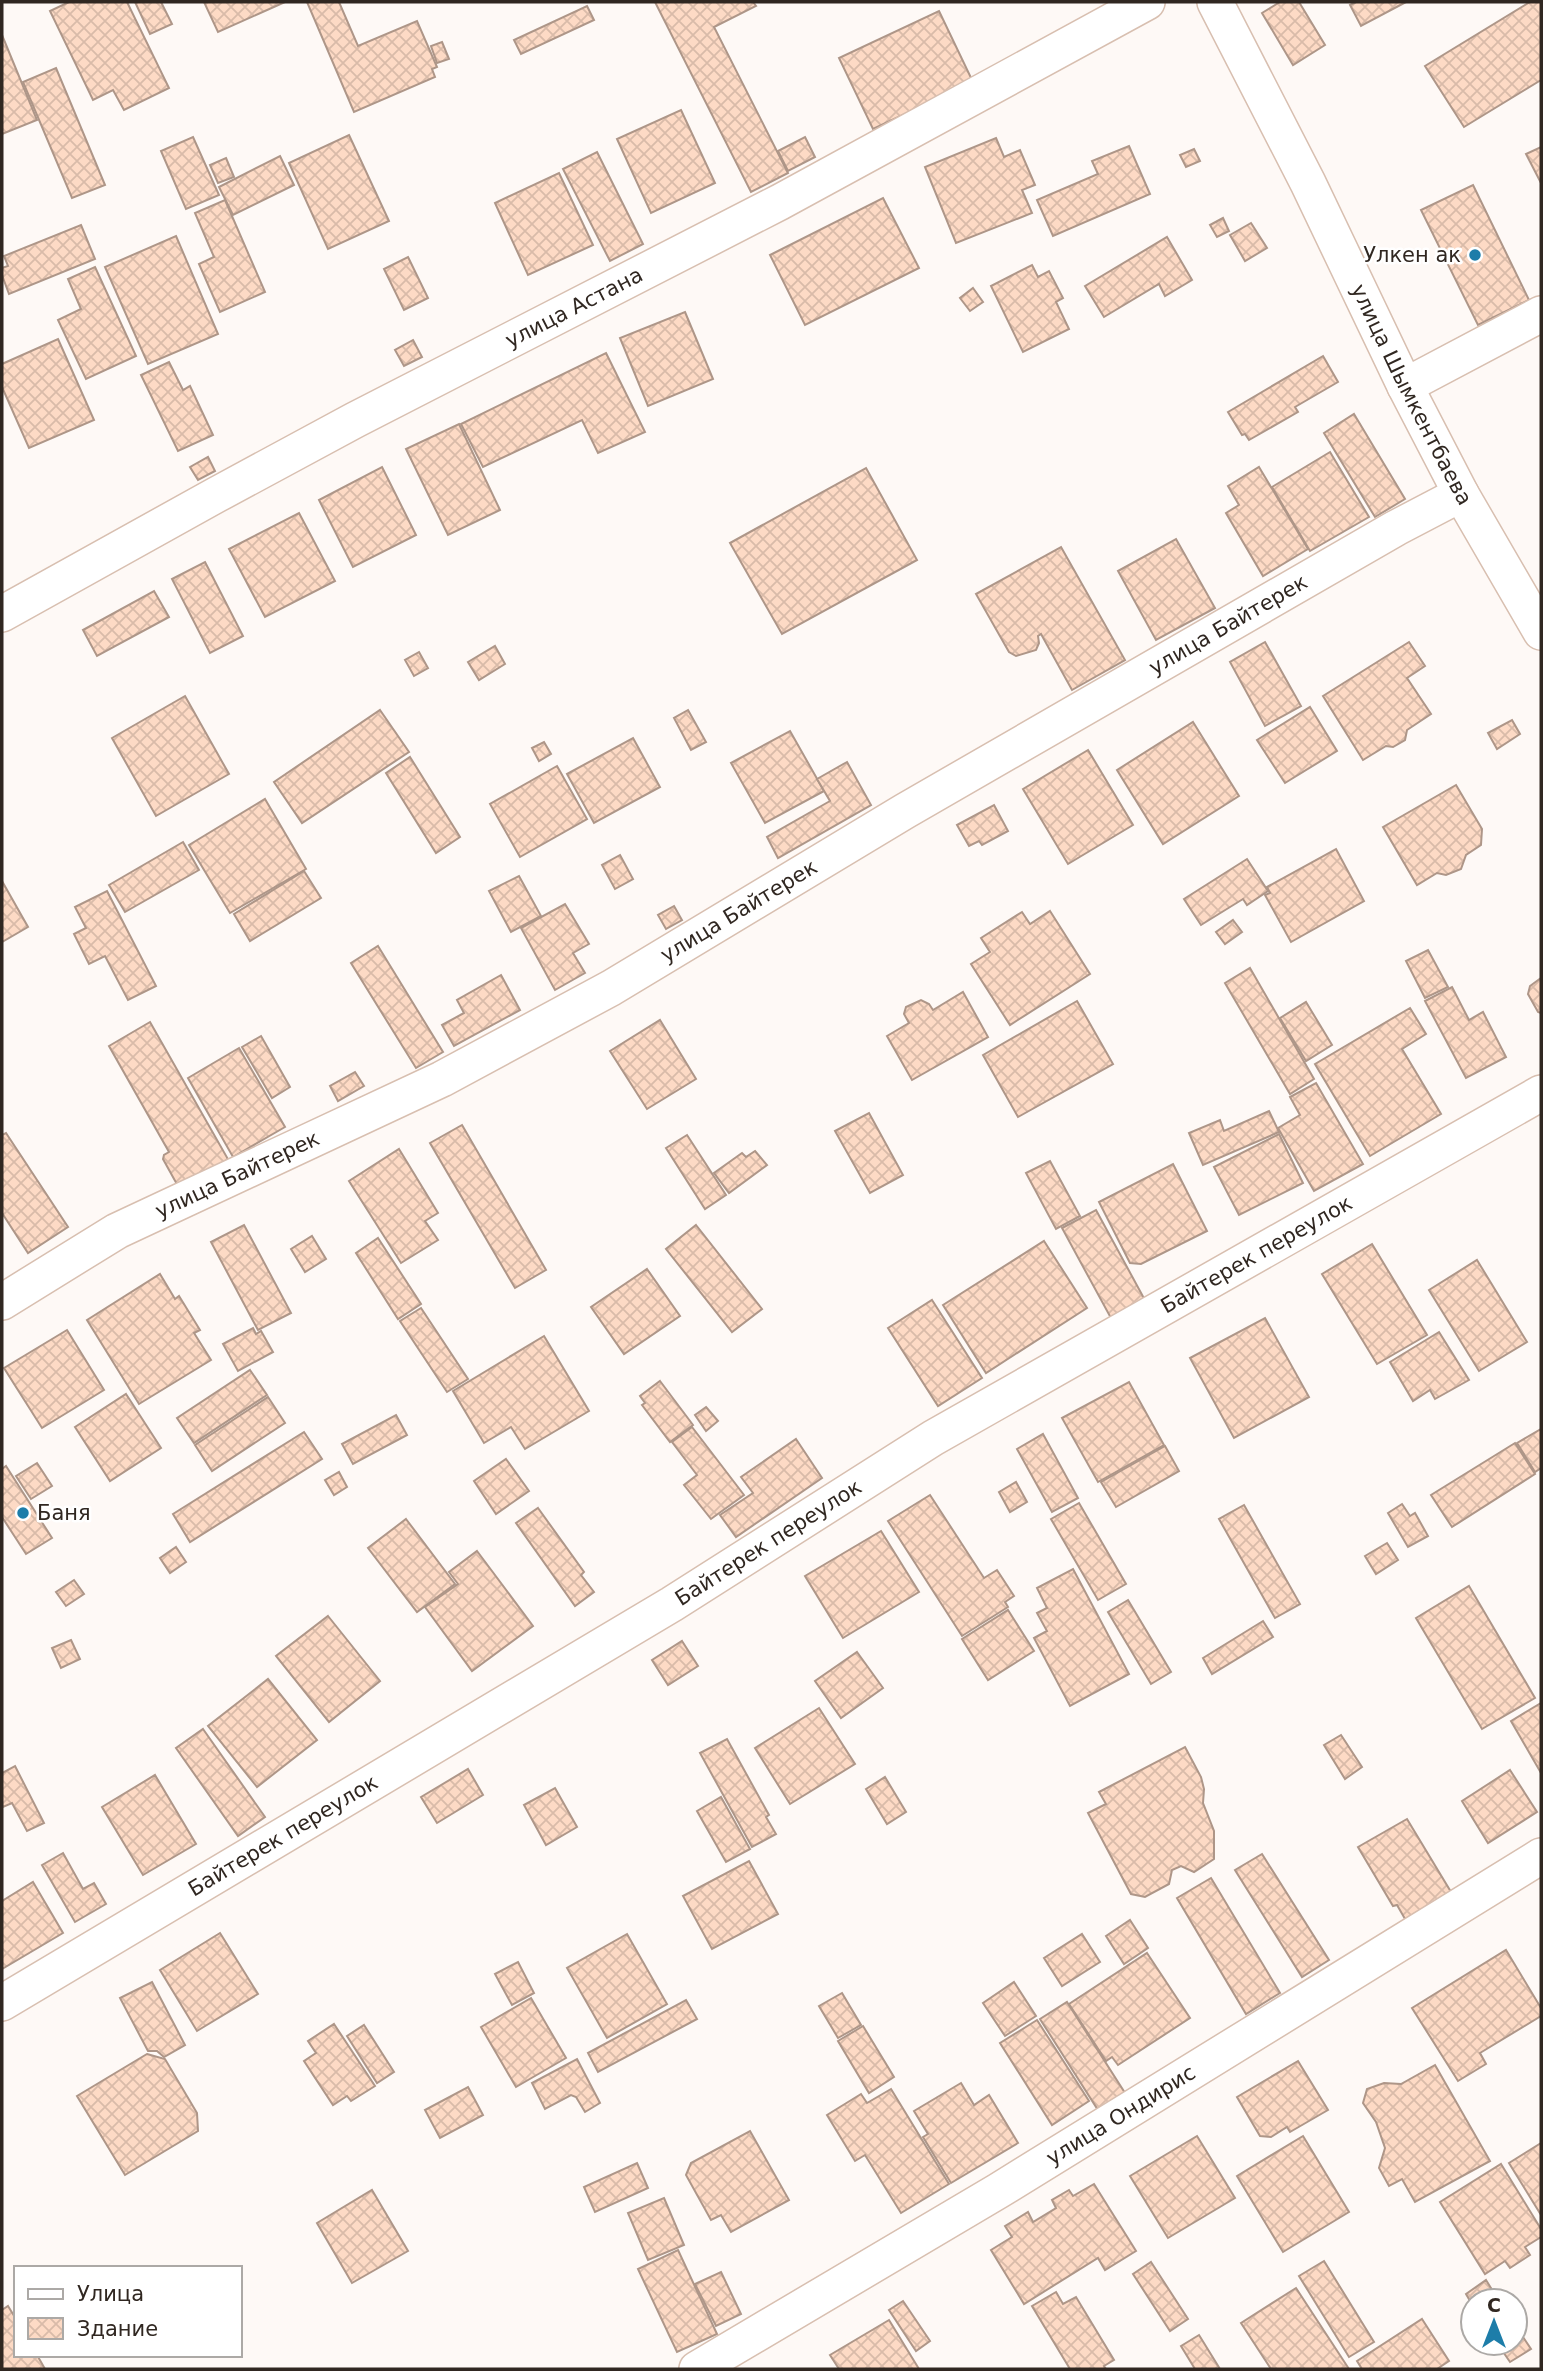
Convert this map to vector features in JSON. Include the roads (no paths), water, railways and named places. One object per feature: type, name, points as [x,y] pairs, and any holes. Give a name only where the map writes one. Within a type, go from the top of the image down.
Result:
[{"type":"street","name":"улица Астана","points":[[2,614],[227,488],[768,208],[1147,2]]},
{"type":"street","name":"улица Шымкентбаева","points":[[1215,2],[1308,183],[1405,386],[1461,494],[1541,632]]},
{"type":"street","points":[[1405,386],[1541,314]]},
{"type":"street","name":"улица Байтерек","points":[[2,1302],[117,1230],[442,1080],[611,988],[905,811],[1361,548],[1461,494]]},
{"type":"street","name":"Байтерек переулок","points":[[2,2003],[672,1604],[933,1438],[1541,1093]]},
{"type":"street","name":"улица Ондирис","points":[[697,2369],[998,2191],[1541,1856]]},
{"type":"place","name":"Улкен ак","points":[[1475,255]]},
{"type":"place","name":"Баня","points":[[23,1513]]}]
